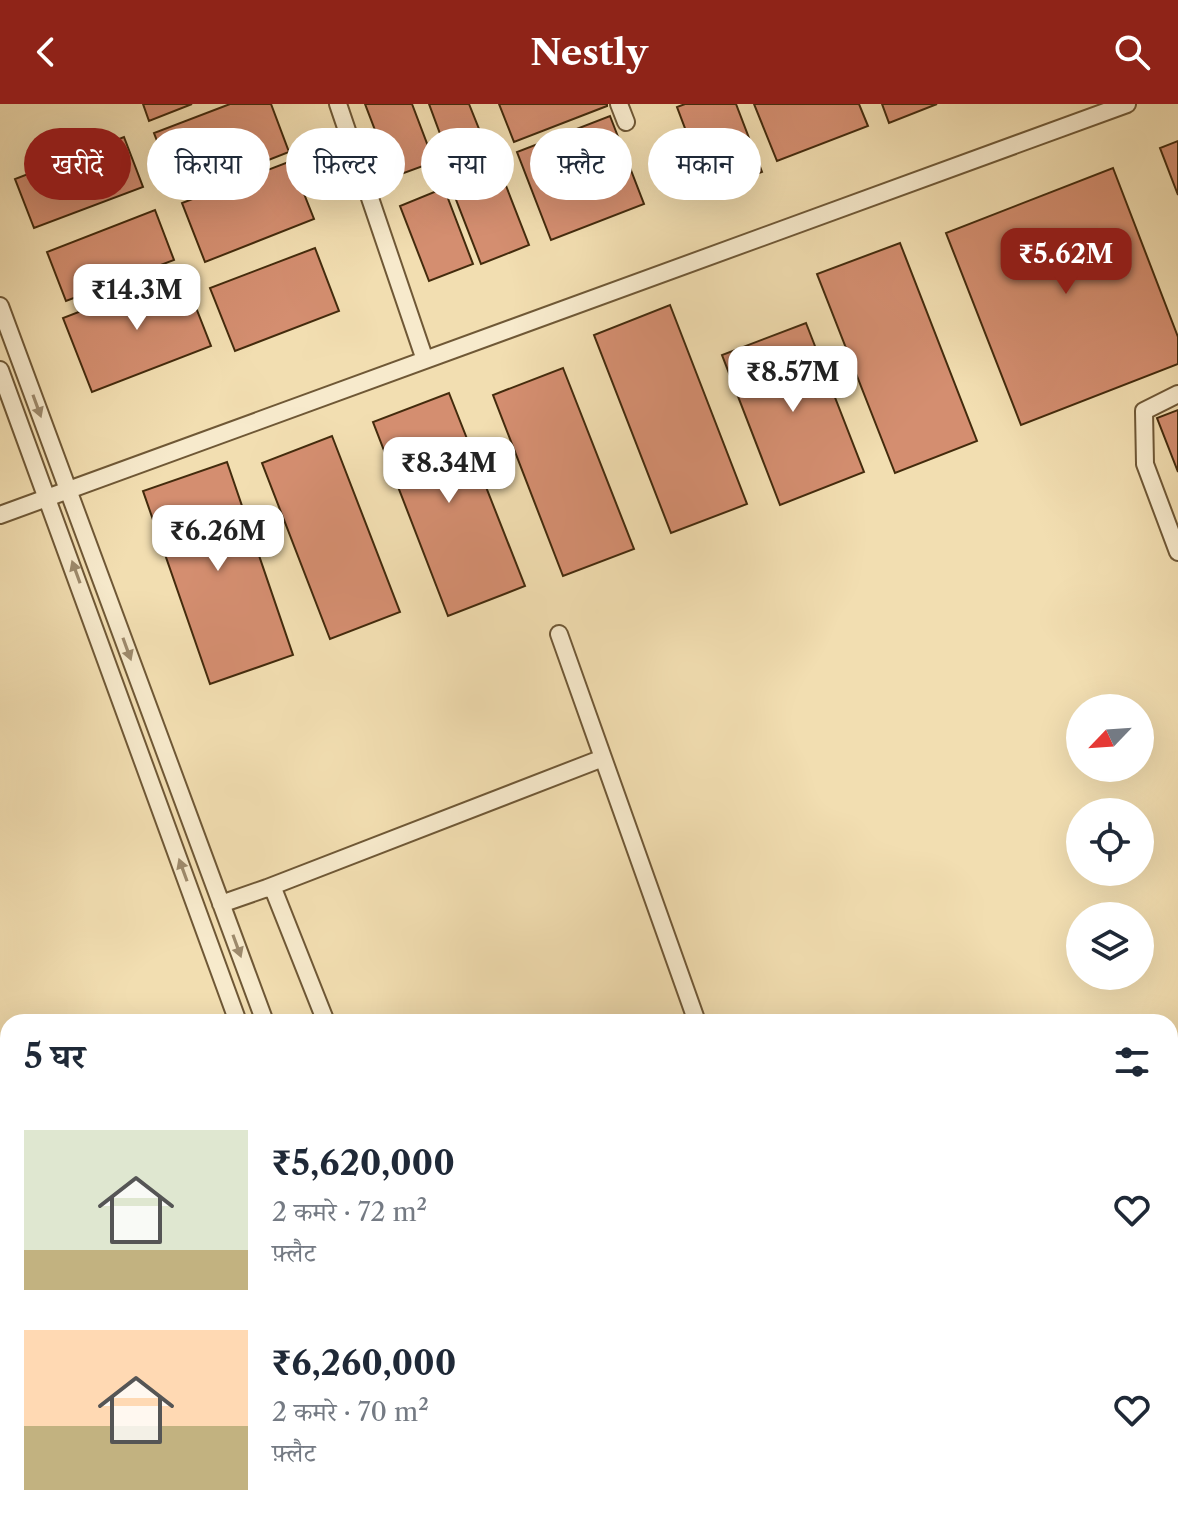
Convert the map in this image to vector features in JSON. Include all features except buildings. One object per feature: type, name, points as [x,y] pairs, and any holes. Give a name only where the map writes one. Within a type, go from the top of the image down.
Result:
[{"type":"lane","points":[[338,104],[425,360]]},
{"type":"lane","points":[[619,104],[626,122]]},
{"type":"lane","points":[[0,515],[1127,104]]},
{"type":"lane","points":[[0,306],[262,1014]]},
{"type":"lane","points":[[0,370],[235,1014]]},
{"type":"lane","points":[[1178,394],[1144,411],[1145,464],[1178,552]]},
{"type":"lane","points":[[559,634],[694,1014]]},
{"type":"lane","points":[[221,904],[603,758]]},
{"type":"lane","points":[[267,888],[274,891],[281,903],[323,1014]]}]
